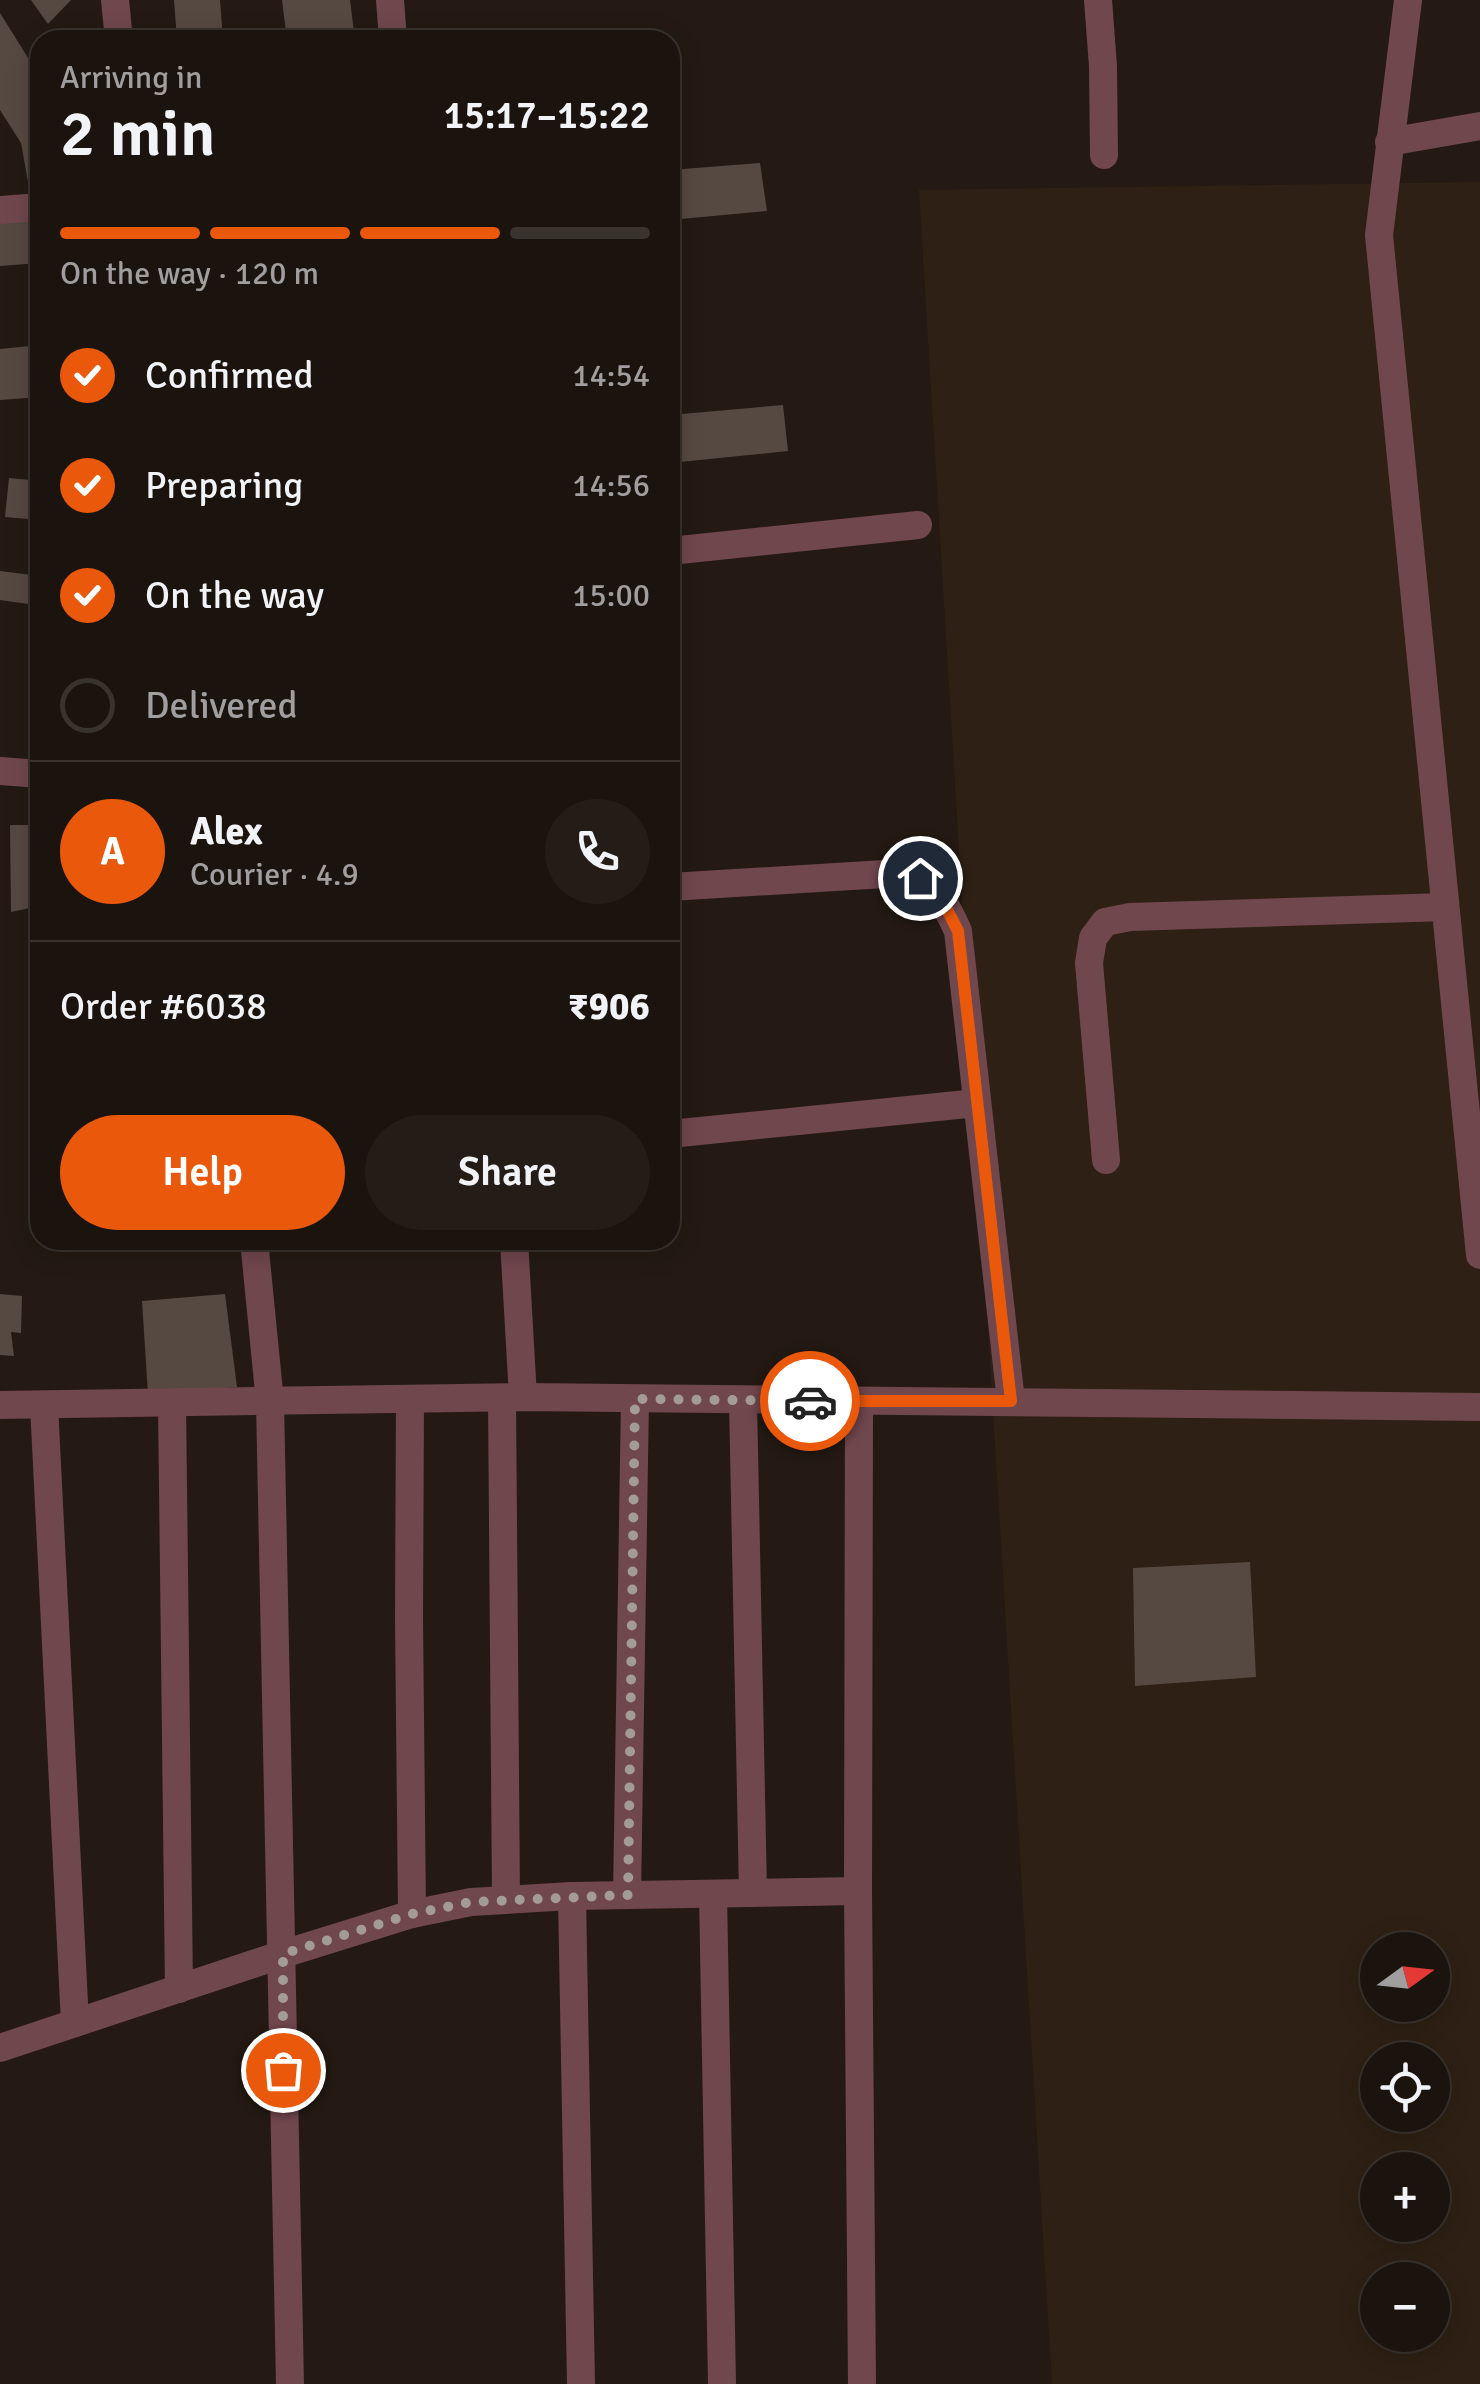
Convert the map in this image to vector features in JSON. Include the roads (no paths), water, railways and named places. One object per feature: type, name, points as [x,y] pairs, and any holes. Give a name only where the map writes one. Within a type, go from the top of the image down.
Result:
[{"type":"street","points":[[115,0],[118,30]]},
{"type":"street","points":[[390,0],[392,30]]},
{"type":"street","points":[[1098,0],[1104,66],[1104,155]]},
{"type":"street","points":[[1408,0],[1380,235],[1480,1255]]},
{"type":"street","points":[[1389,142],[1480,126]]},
{"type":"street","points":[[0,210],[30,207]]},
{"type":"street","points":[[680,551],[918,526]]},
{"type":"street","points":[[0,771],[30,773]]},
{"type":"street","points":[[680,886],[901,873],[920,878],[938,892],[958,931],[1011,1401]]},
{"type":"street","points":[[1106,1160],[1089,963],[1093,938],[1105,922],[1130,917],[1445,907]]},
{"type":"street","points":[[680,1133],[977,1103]]},
{"type":"street","points":[[255,1250],[270,1402],[290,2384]]},
{"type":"street","points":[[506,1898],[514,1250]]},
{"type":"street","points":[[0,1405],[512,1398],[1480,1407]]},
{"type":"street","points":[[410,1399],[412,1914]]},
{"type":"street","points":[[628,1895],[635,1399]]},
{"type":"street","points":[[743,1401],[752,1893]]},
{"type":"street","points":[[859,1401],[862,2384]]},
{"type":"street","points":[[172,1403],[179,1988]]},
{"type":"street","points":[[44,1404],[74,2023]]},
{"type":"street","points":[[0,2048],[412,1914],[471,1902],[572,1896],[858,1891]]},
{"type":"street","points":[[713,1894],[722,2384]]},
{"type":"street","points":[[572,1896],[581,2384]]}]
